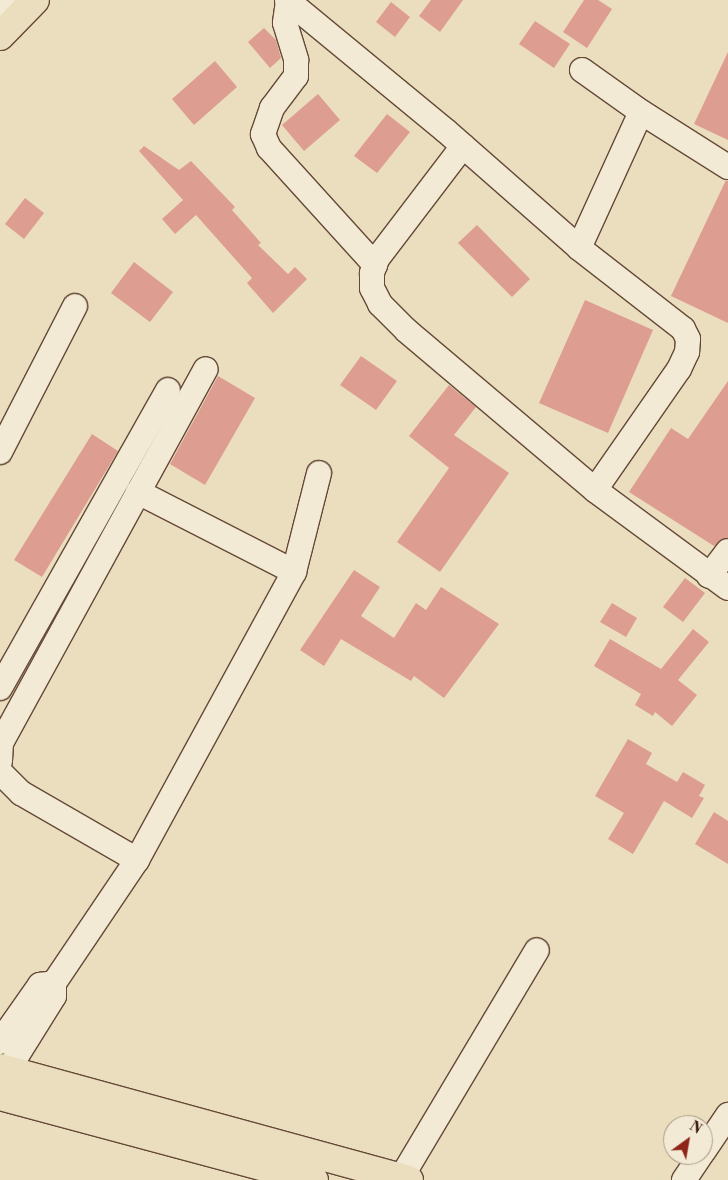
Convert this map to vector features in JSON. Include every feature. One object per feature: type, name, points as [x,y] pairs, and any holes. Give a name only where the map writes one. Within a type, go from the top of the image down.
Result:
[{"type":"main road","points":[[0,36],[18,6]]},
{"type":"main road","points":[[4,1069],[405,1179]]},
{"type":"main road","points":[[0,1096],[314,1180]]},
{"type":"street","points":[[288,0],[464,146],[579,248],[683,329],[688,339],[687,352],[679,369],[595,490]]},
{"type":"street","points":[[288,0],[285,23],[296,60],[296,76],[272,108],[263,134],[269,148],[375,265]]},
{"type":"street","points":[[582,70],[641,112],[728,167]]},
{"type":"street","points":[[579,248],[641,112]]},
{"type":"street","points":[[464,146],[384,249],[375,265],[372,288],[380,304],[595,490],[718,582],[728,551]]},
{"type":"street","points":[[0,452],[75,306]]},
{"type":"street","points":[[0,761],[1,743],[206,369]]},
{"type":"street","points":[[0,688],[168,390]]},
{"type":"street","points":[[4,1069],[54,996],[54,983],[137,860],[294,572],[319,474]]},
{"type":"street","points":[[138,492],[294,572]]},
{"type":"street","points":[[0,772],[22,793],[137,860]]},
{"type":"street","points":[[405,1179],[538,950]]},
{"type":"street","points":[[0,1042],[40,985],[54,983]]},
{"type":"street","points":[[713,1138],[728,1115]]},
{"type":"street","points":[[684,1180],[694,1165]]},
{"type":"building","points":[[431,0],[463,0],[440,32],[419,16]]},
{"type":"building","points":[[584,0],[598,0],[612,9],[587,48],[563,32]]},
{"type":"building","points":[[391,2],[410,17],[395,37],[376,22]]},
{"type":"building","points":[[535,21],[570,44],[554,68],[519,44]]},
{"type":"building","points":[[264,28],[276,40],[281,58],[270,68],[248,42]]},
{"type":"building","points":[[728,52],[728,140],[694,124]]},
{"type":"building","points":[[215,61],[237,87],[194,125],[172,99]]},
{"type":"building","points":[[318,94],[340,120],[304,151],[282,125]]},
{"type":"building","points":[[387,114],[410,132],[377,173],[354,156]]},
{"type":"building","points":[[144,146],[179,170],[191,161],[235,207],[232,210],[261,243],[258,245],[288,274],[295,267],[307,279],[273,313],[247,283],[252,278],[196,215],[175,234],[162,219],[183,200],[139,151]]},
{"type":"building","points":[[726,180],[728,181],[728,323],[671,296]]},
{"type":"building","points":[[25,198],[44,213],[24,239],[5,224]]},
{"type":"building","points":[[477,225],[530,279],[512,297],[458,243]]},
{"type":"building","points":[[134,262],[173,292],[150,322],[111,293]]},
{"type":"building","points":[[585,300],[653,330],[608,433],[539,403]]},
{"type":"building","points":[[361,356],[397,381],[376,410],[340,385]]},
{"type":"building","points":[[218,376],[255,398],[205,485],[170,464]]},
{"type":"building","points":[[728,381],[728,538],[714,546],[629,492],[671,428],[688,439]]},
{"type":"building","points":[[449,385],[476,407],[454,435],[509,473],[440,572],[397,542],[449,468],[409,436]]},
{"type":"building","points":[[92,434],[118,451],[42,577],[14,560]]},
{"type":"building","points":[[354,570],[380,587],[361,616],[394,638],[416,603],[426,610],[441,587],[499,624],[444,698],[414,676],[411,681],[341,639],[324,666],[300,650]]},
{"type":"building","points":[[685,578],[705,593],[683,622],[663,607]]},
{"type":"building","points":[[612,603],[637,618],[626,637],[600,622]]},
{"type":"building","points":[[693,629],[709,642],[678,680],[697,695],[672,726],[655,712],[653,716],[635,705],[641,694],[594,666],[610,639],[661,669]]},
{"type":"building","points":[[628,739],[652,753],[646,764],[677,782],[683,772],[705,785],[699,796],[704,798],[692,818],[664,801],[633,854],[608,839],[624,813],[595,796]]},
{"type":"building","points":[[714,812],[728,821],[728,864],[695,844]]}]
